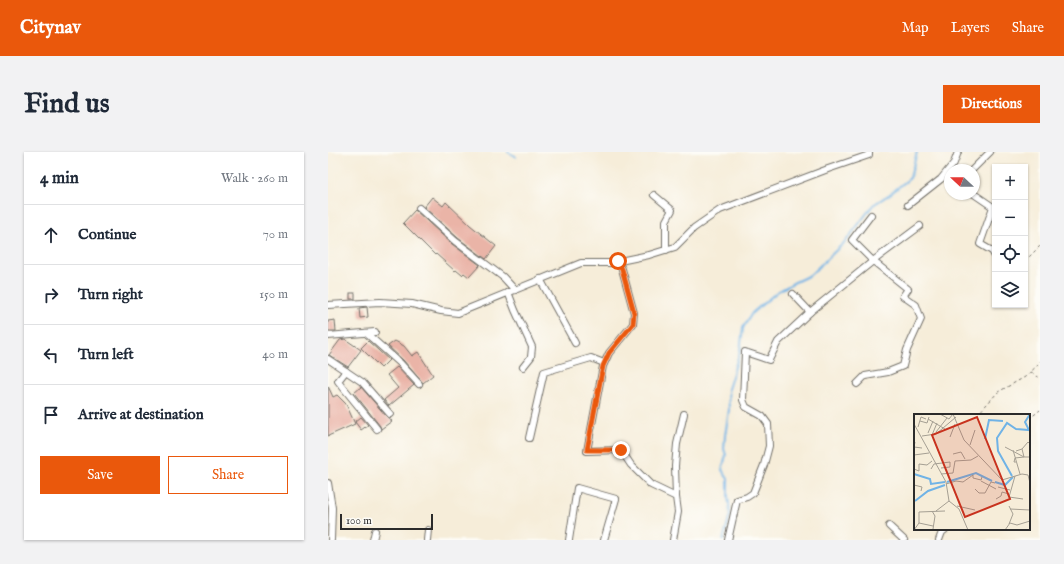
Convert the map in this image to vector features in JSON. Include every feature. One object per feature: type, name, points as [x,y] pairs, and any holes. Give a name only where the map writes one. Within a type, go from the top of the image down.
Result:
[{"type":"street","points":[[328,305],[380,302],[412,304],[441,311],[458,312],[581,263],[610,263],[666,250],[675,246],[694,228],[720,210],[869,155],[869,152]]},
{"type":"street","points":[[908,205],[941,179],[954,163],[958,152]]},
{"type":"street","points":[[978,164],[990,152]]},
{"type":"street","points":[[654,195],[672,210],[666,221],[666,250]]},
{"type":"street","points":[[980,198],[993,207],[980,244],[992,251]]},
{"type":"street","points":[[419,208],[455,241],[503,278],[515,290]]},
{"type":"street","points":[[857,384],[864,376],[888,372],[903,366],[907,350],[921,319],[916,305],[904,296],[908,289],[873,261],[852,240],[871,215]]},
{"type":"street","points":[[728,540],[737,500],[747,497],[752,493],[764,465],[768,446],[768,424],[762,416],[746,407],[743,400],[745,352],[769,360],[778,342],[810,312],[873,261],[920,226]]},
{"type":"street","points":[[618,261],[622,269],[634,313],[633,324],[609,353],[604,362],[587,450],[621,450],[631,465],[652,485],[676,497]]},
{"type":"street","points":[[540,279],[575,343]]},
{"type":"street","points":[[508,292],[532,347],[531,357],[524,367]]},
{"type":"street","points":[[793,294],[810,312]]},
{"type":"street","points":[[366,332],[400,363],[419,384]]},
{"type":"street","points":[[328,336],[375,332]]},
{"type":"street","points":[[529,438],[544,372],[591,358],[604,362]]},
{"type":"street","points":[[328,359],[362,382],[390,414]]},
{"type":"street","points":[[346,371],[338,381],[377,429]]},
{"type":"street","points":[[673,540],[678,512],[675,466],[677,444],[684,414]]},
{"type":"street","points":[[328,483],[332,508],[331,540]]},
{"type":"street","points":[[569,540],[577,488],[616,499],[604,540]]},
{"type":"street","points":[[889,526],[904,540]]},
{"type":"street","points":[[427,540],[428,530]]},
{"type":"street","points":[[939,540],[942,532],[945,530]]},
{"type":"street","points":[[373,540],[374,531]]},
{"type":"path","points":[[1028,258],[1040,246]]},
{"type":"path","points":[[978,414],[998,392],[1025,377],[1039,364],[1040,361]]},
{"type":"path","points":[[1031,372],[1040,378]]},
{"type":"path","points":[[1030,418],[1040,410]]},
{"type":"building","points":[[432,197],[443,206],[446,202],[470,225],[496,246],[486,259],[458,238],[424,207]]},
{"type":"building","points":[[415,210],[452,244],[480,265],[469,277],[464,273],[462,275],[456,270],[455,271],[436,254],[435,255],[403,223]]},
{"type":"building","points":[[350,293],[355,293],[355,299],[350,299]]},
{"type":"building","points":[[367,307],[368,317],[360,318],[359,308]]},
{"type":"building","points":[[335,320],[336,331],[328,331],[328,321]]},
{"type":"building","points":[[345,339],[361,350],[348,367],[329,355],[340,340]]},
{"type":"building","points":[[368,341],[389,360],[381,368],[361,348]]},
{"type":"building","points":[[395,341],[404,346],[412,356],[418,352],[433,375],[423,383],[403,360],[388,346]]},
{"type":"building","points":[[397,367],[414,385],[389,406],[384,400],[398,388],[387,375]]},
{"type":"building","points":[[328,386],[333,397],[337,395],[346,404],[355,424],[328,436]]},
{"type":"building","points":[[361,387],[392,421],[381,429],[354,393]]},
{"type":"building","points":[[361,417],[368,425],[361,430],[355,422]]},
{"type":"waterway","points":[[508,152],[516,157]]},
{"type":"waterway","points":[[723,540],[730,515],[728,479],[722,470],[726,455],[724,449],[729,410],[728,389],[740,351],[743,328],[752,313],[777,292],[810,275],[846,241],[873,205],[910,178],[917,152]]},
{"type":"route","points":[[618,261],[622,269],[634,313],[633,324],[609,353],[603,366],[587,450],[621,450]]}]
